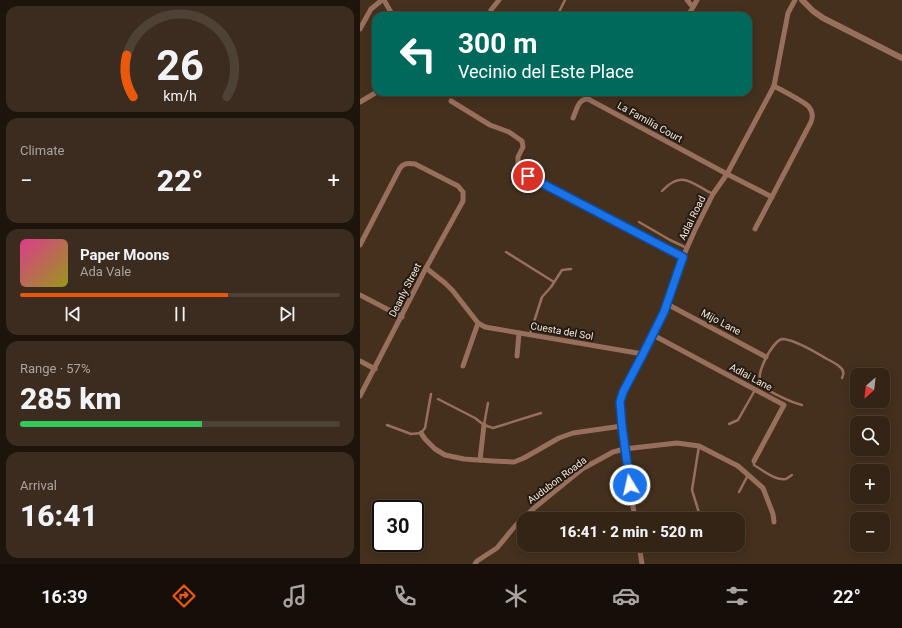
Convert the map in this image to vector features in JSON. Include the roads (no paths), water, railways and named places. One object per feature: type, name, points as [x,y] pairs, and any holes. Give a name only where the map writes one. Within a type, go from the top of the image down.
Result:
[{"type":"street","points":[[360,29],[371,9],[383,0],[390,12]]},
{"type":"street","points":[[491,10],[499,0]]},
{"type":"street","points":[[687,0],[693,6]]},
{"type":"street","points":[[690,12],[697,0]]},
{"type":"street","name":"Adlai Road","points":[[634,512],[624,449],[620,402],[623,392],[667,304],[683,257],[694,232],[713,194],[727,174],[774,86],[788,13],[795,0]]},
{"type":"street","points":[[802,0],[823,18],[902,58]]},
{"type":"street","points":[[755,229],[813,117],[811,110],[807,105],[774,86]]},
{"type":"street","points":[[360,102],[372,95]]},
{"type":"street","name":"La Familia Court","points":[[573,118],[581,101],[588,99],[772,197]]},
{"type":"street","points":[[451,101],[490,125],[509,132],[522,141],[523,147],[518,157],[518,164],[528,176],[683,257]]},
{"type":"street","name":"Deanly Street","points":[[360,245],[400,168],[403,165],[409,163],[415,164],[458,186],[463,192],[463,201],[426,268],[360,396]]},
{"type":"street","points":[[426,268],[454,292],[478,323],[463,366]]},
{"type":"street","points":[[360,295],[402,317]]},
{"type":"street","name":"Mijo Lane","points":[[667,304],[766,357]]},
{"type":"street","name":"Cuesta del Sol","points":[[478,323],[485,327],[643,354]]},
{"type":"street","points":[[517,356],[519,333]]},
{"type":"street","name":"Adlai Lane","points":[[653,334],[784,405],[754,461]]},
{"type":"street","points":[[360,362],[375,369]]},
{"type":"street","points":[[480,460],[484,425]]},
{"type":"street","points":[[421,433],[435,449],[445,455],[464,459],[514,462],[559,438],[573,433],[622,426]]},
{"type":"street","name":"Audubon Roada","points":[[475,564],[477,561],[497,548],[516,525],[533,509],[582,469],[613,452],[624,449],[677,443],[699,446],[738,466],[763,488],[773,514],[774,522]]},
{"type":"street","points":[[640,552],[642,564]]},
{"type":"lane","points":[[559,12],[565,0]]},
{"type":"lane","points":[[662,191],[670,182],[683,179],[713,194]]},
{"type":"lane","points":[[639,222],[687,249]]},
{"type":"lane","points":[[506,252],[554,282]]},
{"type":"lane","points":[[530,335],[542,297],[552,287],[562,270],[571,269]]},
{"type":"lane","points":[[802,405],[785,399],[761,384],[759,379],[766,357],[778,342],[783,339],[789,340],[841,367],[843,372],[842,378]]},
{"type":"lane","points":[[728,424],[738,420],[756,390]]},
{"type":"lane","points":[[387,425],[411,434],[421,433],[425,428],[430,394]]},
{"type":"lane","points":[[438,399],[475,418],[484,425],[493,428],[541,413]]},
{"type":"lane","points":[[484,425],[488,403]]},
{"type":"lane","points":[[699,446],[692,490],[699,512]]},
{"type":"lane","points":[[754,461],[754,466],[779,479],[786,479],[792,475]]},
{"type":"lane","points":[[739,492],[748,474]]}]
